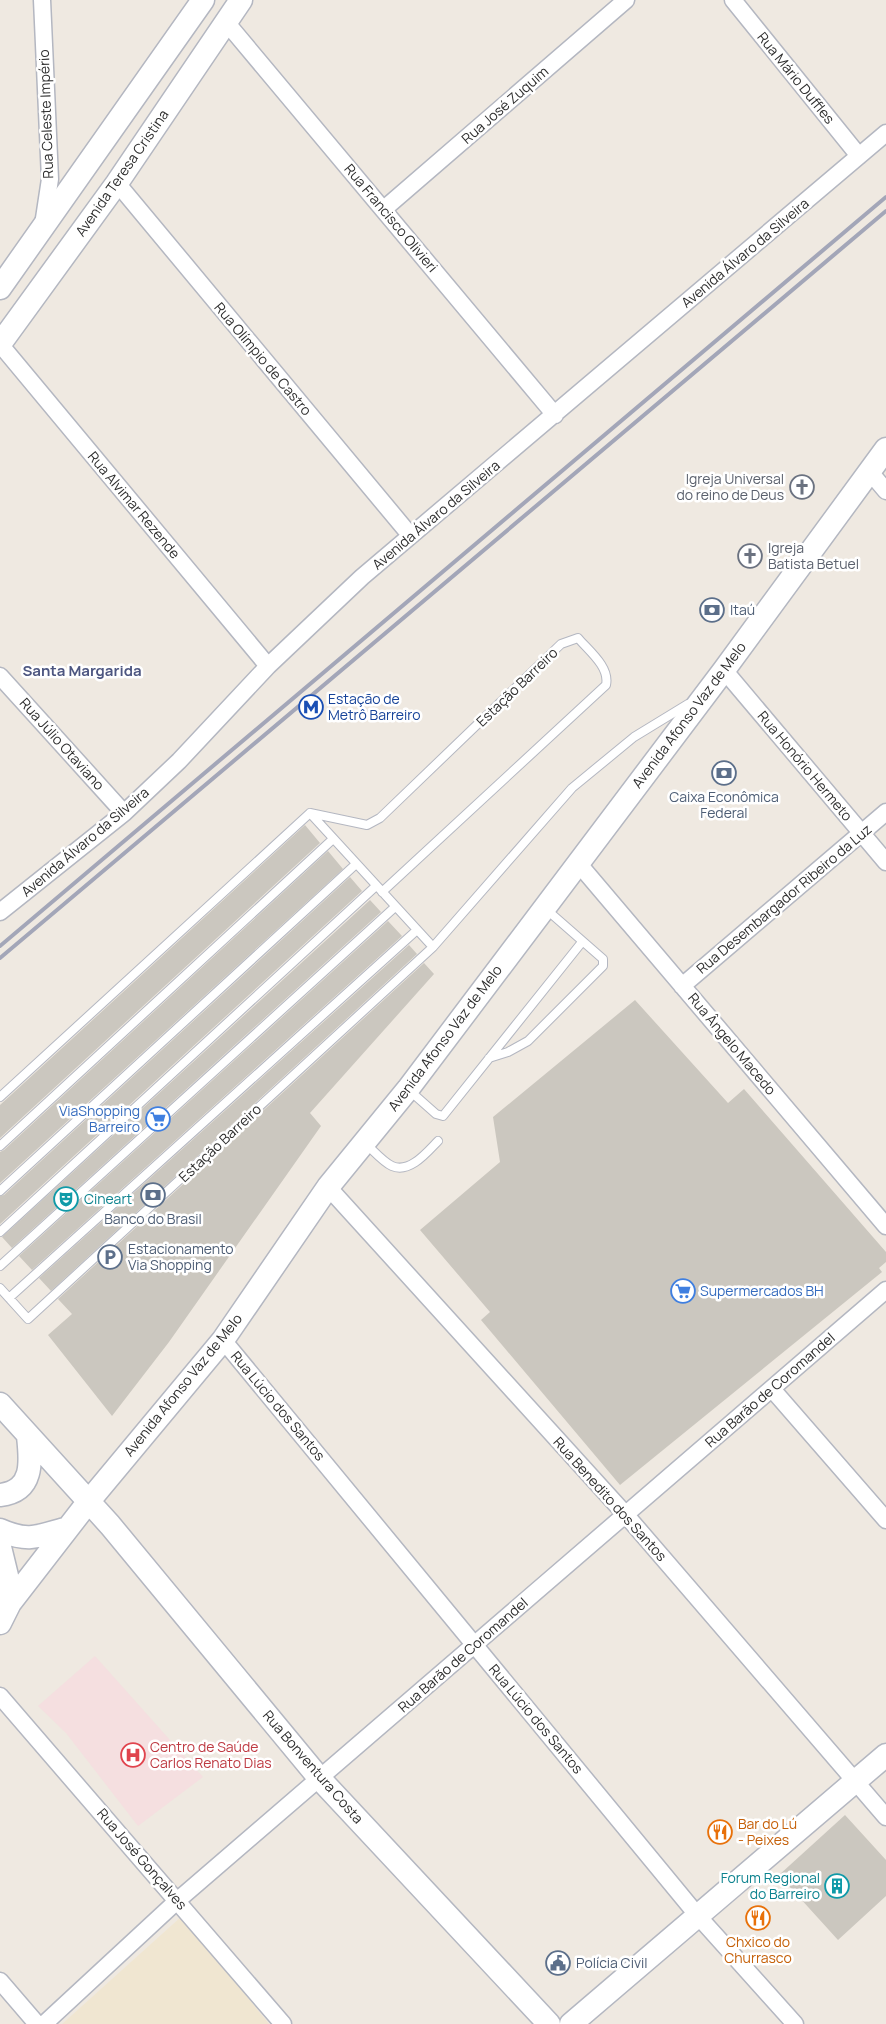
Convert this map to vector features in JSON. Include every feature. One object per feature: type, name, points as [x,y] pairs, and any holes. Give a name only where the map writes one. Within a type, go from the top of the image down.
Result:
[{"type":"main road","points":[[0,288],[203,0]]},
{"type":"main road","name":"Avenida Teresa Cristina","points":[[0,344],[117,183],[241,0]]},
{"type":"main road","name":"Avenida Afonso Vaz de Melo","points":[[0,1623],[5,1604],[223,1340],[328,1187],[408,1089],[543,907],[724,670],[886,449]]},
{"type":"main road","points":[[0,1404],[89,1502]]},
{"type":"main road","points":[[0,1495],[11,1494],[26,1480],[32,1463],[28,1436]]},
{"type":"main road","name":"Rua Bonventura Costa","points":[[89,1502],[320,1779],[549,2024]]},
{"type":"main road","points":[[0,1530],[16,1537],[33,1538],[68,1528]]},
{"type":"main road","points":[[0,1548],[6,1568],[5,1604]]},
{"type":"main road","points":[[571,2024],[886,1754]]},
{"type":"street","name":"Rua Celeste Império","points":[[42,0],[50,179],[42,228]]},
{"type":"street","name":"Rua José Zuquim","points":[[384,209],[626,0]]},
{"type":"street","name":"Rua Mário Duffles","points":[[733,0],[859,156]]},
{"type":"street","name":"Rua Francisco Olivieri","points":[[226,22],[555,415]]},
{"type":"street","name":"Avenida Álvaro da Silveira","points":[[0,912],[124,813],[179,760],[268,666],[410,535],[555,415],[886,133]]},
{"type":"street","name":"Rua Olímpio de Castro","points":[[117,183],[410,535]]},
{"type":"street","name":"Rua Alvimar Rezende","points":[[0,344],[268,666]]},
{"type":"street","points":[[870,472],[886,491]]},
{"type":"street","name":"Rua Honório Hermeto","points":[[724,670],[886,862]]},
{"type":"street","name":"Rua Júlio Otaviano","points":[[0,676],[124,813]]},
{"type":"street","name":"Rua Desembargador Ribeiro da Luz","points":[[682,986],[886,812]]},
{"type":"street","name":"Rua Ângelo Macedo","points":[[578,863],[886,1226]]},
{"type":"street","name":"Rua Benedito dos Santos","points":[[328,1187],[625,1514],[886,1817]]},
{"type":"street","name":"Rua Barão de Coromandel","points":[[44,2024],[178,1900],[886,1290]]},
{"type":"street","name":"Rua Lúcio dos Santos","points":[[223,1340],[698,1916],[795,2024]]},
{"type":"street","points":[[772,1389],[886,1520]]},
{"type":"street","name":"Rua José Gonçalves","points":[[0,1696],[178,1900],[283,2024]]},
{"type":"street","points":[[0,1981],[37,2024]]},
{"type":"lane","name":"Estação Barreiro","points":[[0,1232],[606,685],[608,678],[605,670],[578,638],[561,644],[380,818],[367,825],[310,813]]},
{"type":"lane","name":"Estação Barreiro","points":[[0,1288],[28,1319],[433,947],[572,788],[634,737],[707,692]]},
{"type":"lane","points":[[0,1097],[310,813],[433,947]]},
{"type":"lane","points":[[0,1146],[333,839]]},
{"type":"lane","points":[[0,1191],[356,864]]},
{"type":"lane","points":[[0,1266],[395,907]]},
{"type":"lane","points":[[489,1058],[508,1052],[528,1041],[603,966],[603,959],[543,907]]},
{"type":"lane","name":"Estação Barreiro","points":[[9,1298],[417,930]]},
{"type":"lane","points":[[408,1089],[431,1110],[443,1116],[582,942]]},
{"type":"lane","points":[[364,1142],[393,1167],[405,1167],[419,1160],[438,1141]]},
{"type":"shaded area","name":"Centro de Saúde Carlos Renato Dias","points":[[95,1656],[203,1777],[138,1826],[66,1733],[38,1706]]},
{"type":"shaded area","points":[[182,1916],[269,2024],[62,2024]]},
{"type":"building","points":[[305,825],[320,843],[0,1138],[0,1105]]},
{"type":"building","points":[[328,851],[343,869],[0,1183],[0,1152]]},
{"type":"building","points":[[350,877],[362,891],[0,1224],[0,1196],[4,1195]]},
{"type":"building","points":[[370,900],[381,912],[12,1248],[2,1237]]},
{"type":"building","points":[[388,921],[402,936],[32,1270],[19,1256]]},
{"type":"building","points":[[409,945],[417,954],[51,1291],[39,1278]]},
{"type":"building","points":[[424,963],[434,974],[310,1113],[321,1126],[169,1342],[112,1416],[48,1335],[72,1314],[58,1299]]},
{"type":"building","name":"Supermercados BH","points":[[635,1000],[728,1103],[744,1089],[886,1252],[886,1262],[879,1268],[882,1272],[620,1485],[481,1320],[490,1312],[420,1230],[500,1162],[493,1117]]},
{"type":"building","name":"Forum Regional do Barreiro","points":[[845,1815],[886,1860],[886,1896],[838,1940],[779,1875]]},
{"type":"railway","points":[[0,946],[886,197]]},
{"type":"railway","points":[[0,958],[886,211]]},
{"type":"place","name":"Igreja Universal do reino de Deus","points":[[802,487]]},
{"type":"place","name":"Igreja Batista Betuel","points":[[750,556]]},
{"type":"place","name":"Itaú","points":[[712,610]]},
{"type":"place","name":"Estação de Metrô Barreiro","points":[[311,707]]},
{"type":"place","name":"Caixa Econômica Federal","points":[[724,773]]},
{"type":"place","name":"ViaShopping Barreiro","points":[[158,1119]]},
{"type":"place","name":"Banco do Brasil","points":[[153,1195]]},
{"type":"place","name":"Cineart","points":[[66,1199]]},
{"type":"place","name":"Estacionamento Via Shopping","points":[[110,1257]]},
{"type":"place","name":"Supermercados BH","points":[[683,1291]]},
{"type":"place","name":"Centro de Saúde Carlos Renato Dias","points":[[133,1755]]},
{"type":"place","name":"Bar do Lú - Peixes","points":[[720,1832]]},
{"type":"place","name":"Forum Regional do Barreiro","points":[[837,1886]]},
{"type":"place","name":"Chxico do Churrasco","points":[[758,1918]]},
{"type":"place","name":"Polícia Civil","points":[[558,1963]]},
{"type":"district","name":"Santa Margarida","points":[[82,671]]}]
